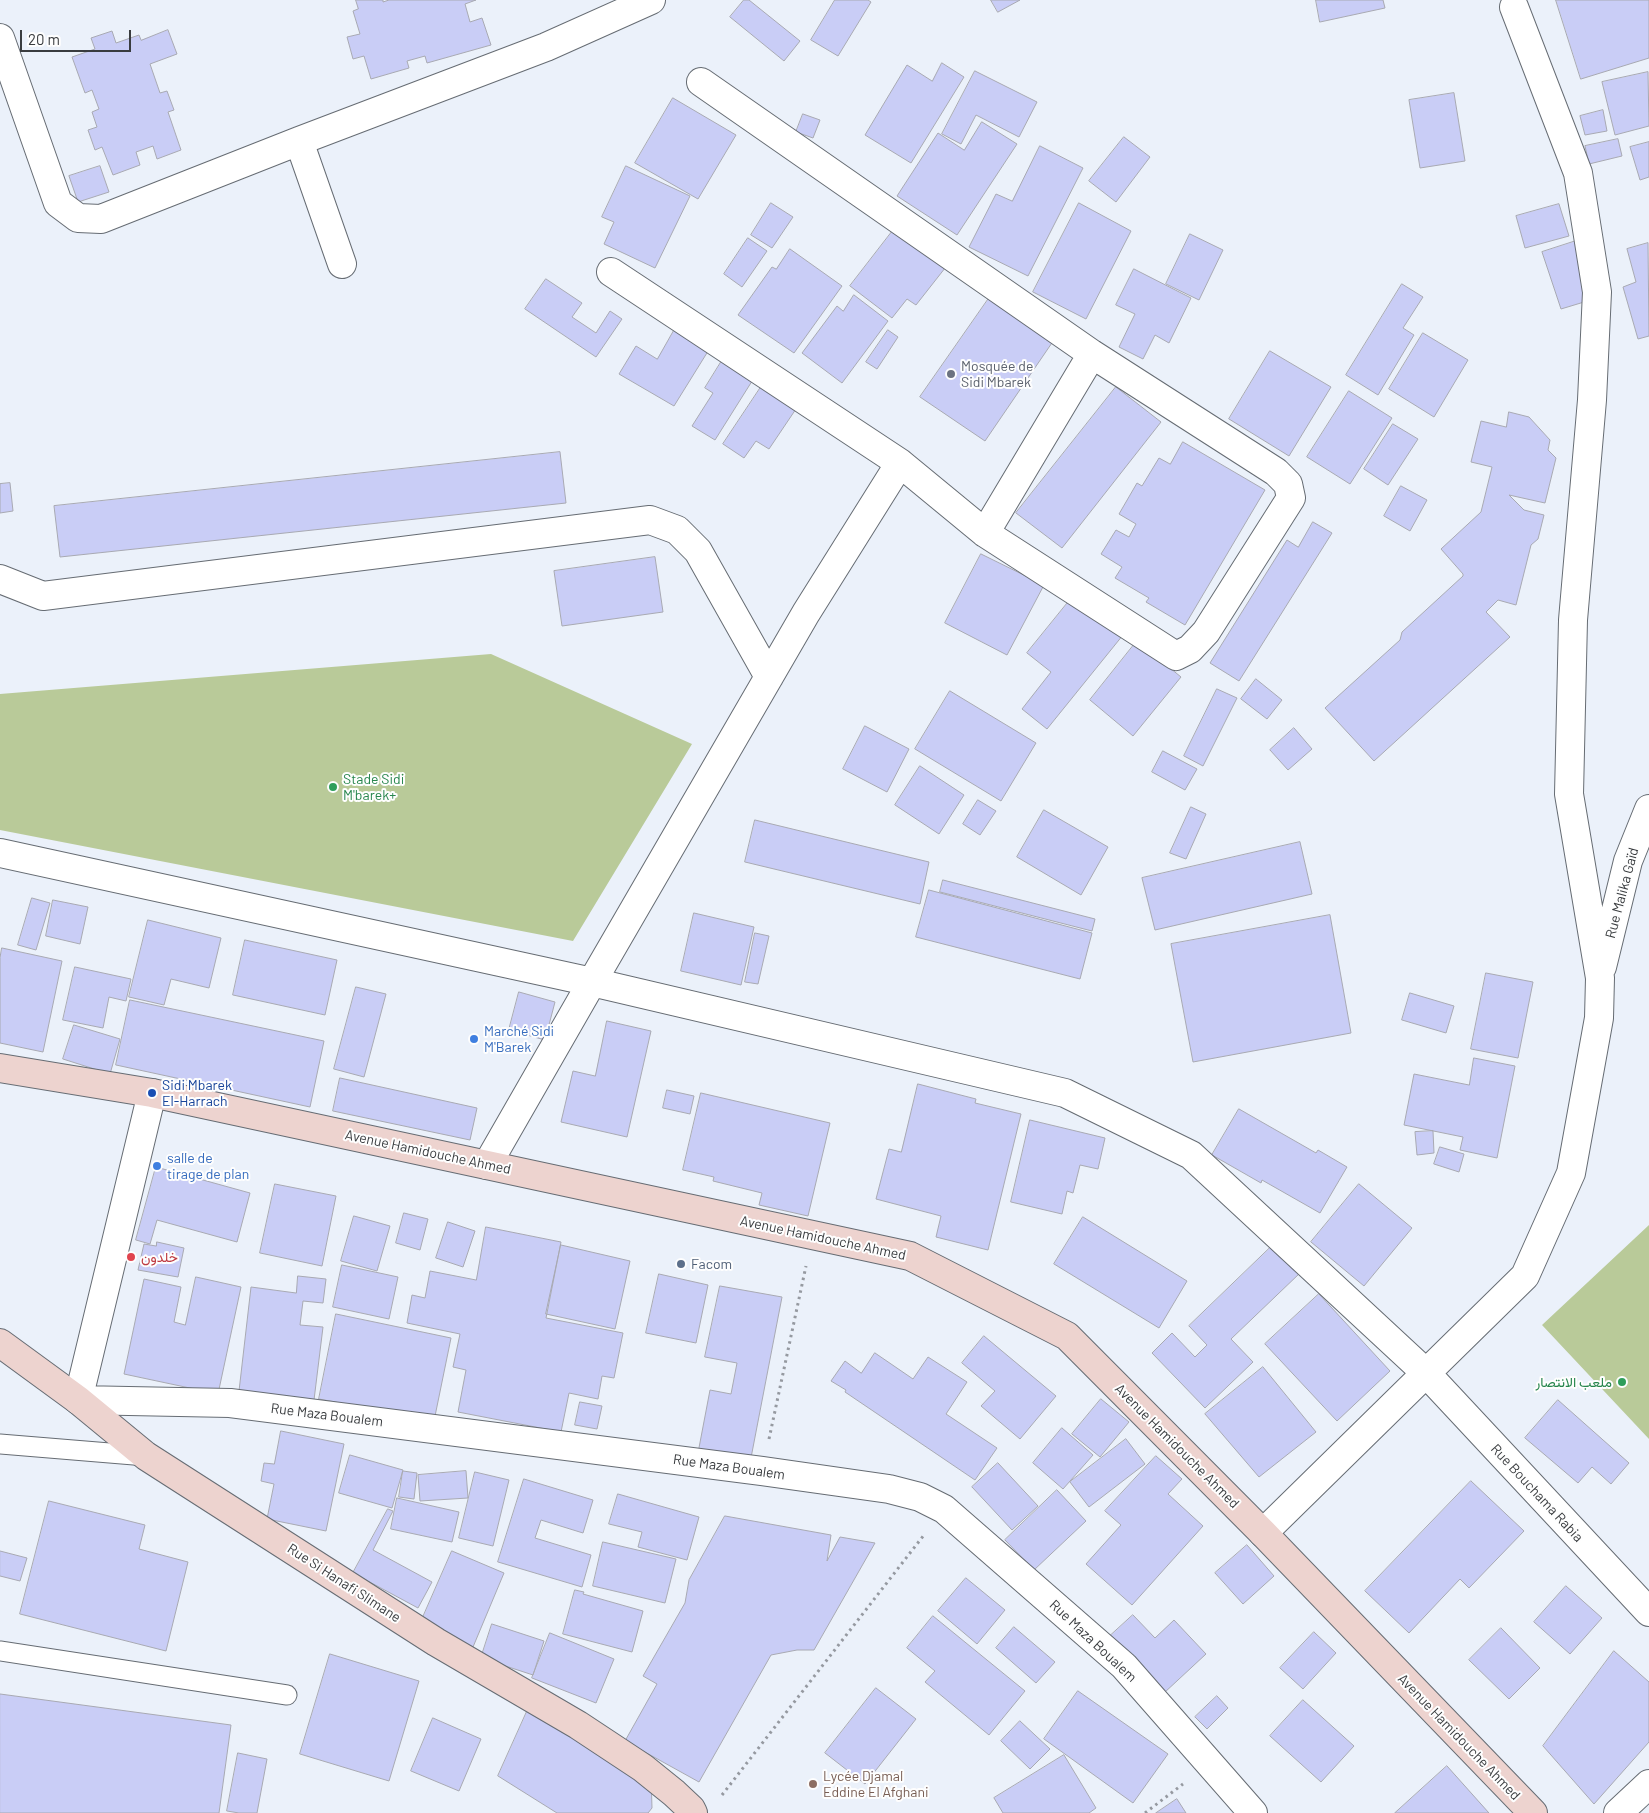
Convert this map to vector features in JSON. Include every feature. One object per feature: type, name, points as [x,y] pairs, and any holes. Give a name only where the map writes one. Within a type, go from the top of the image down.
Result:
[{"type":"main road","name":"Avenue Hamidouche Ahmed","points":[[0,1068],[152,1094],[910,1256],[1067,1336],[1263,1533],[1533,1813]]},
{"type":"main road","name":"Rue Si Hanafi Slimane","points":[[0,1343],[78,1400],[146,1456],[436,1642],[578,1725],[643,1768],[674,1793],[693,1813]]},
{"type":"street","points":[[0,38],[58,203],[78,218],[101,219],[299,140],[546,47],[651,0]]},
{"type":"street","points":[[1263,1533],[1525,1276],[1570,1173],[1599,1018],[1600,978],[1569,794],[1573,620],[1592,400],[1597,292],[1578,173],[1514,7]]},
{"type":"street","points":[[611,272],[900,463],[985,532],[1176,656],[1190,649],[1206,632],[1291,498],[1288,484],[1276,472],[1092,354],[701,82]]},
{"type":"street","points":[[299,140],[342,264]]},
{"type":"street","points":[[985,532],[1092,354]]},
{"type":"street","points":[[487,1165],[806,613],[900,463]]},
{"type":"street","points":[[0,579],[43,596],[650,520],[678,530],[698,551],[769,677]]},
{"type":"street","name":"Rue Malika Gaïd","points":[[1600,978],[1628,861],[1649,809]]},
{"type":"street","name":"Rue Bouchama Rabia","points":[[0,853],[592,982],[1065,1092],[1191,1155],[1426,1373],[1649,1612]]},
{"type":"street","points":[[78,1400],[152,1094]]},
{"type":"street","name":"Rue Maza Boualem","points":[[78,1400],[230,1403],[762,1471],[889,1489],[920,1497],[944,1509],[1124,1666],[1252,1813]]},
{"type":"street","points":[[1618,1813],[1649,1784]]},
{"type":"lane","points":[[0,1444],[146,1456]]},
{"type":"lane","points":[[0,1651],[287,1695]]},
{"type":"path","points":[[762,1471],[813,1236]]},
{"type":"path","points":[[720,1797],[944,1509]]},
{"type":"path","points":[[1145,1813],[1210,1764]]},
{"type":"green space","name":"Stade Sidi M'barek+","points":[[491,654],[692,744],[573,941],[0,830],[0,694]]},
{"type":"green space","name":"ملعب الانتصار","points":[[1649,1225],[1649,1439],[1542,1325]]},
{"type":"building","points":[[356,0],[383,0],[383,2],[389,0],[476,0],[465,4],[470,22],[482,18],[491,45],[427,63],[425,56],[407,61],[409,68],[371,79],[364,56],[353,59],[347,37],[360,34],[353,11],[358,9]]},
{"type":"building","points":[[744,0],[749,0],[800,41],[784,61],[730,17]]},
{"type":"building","points":[[835,0],[868,0],[871,2],[838,56],[811,40]]},
{"type":"building","points":[[991,0],[1020,0],[998,12]]},
{"type":"building","points":[[1316,0],[1383,0],[1385,8],[1320,22]]},
{"type":"building","points":[[1556,0],[1649,0],[1649,58],[1581,79]]},
{"type":"building","points":[[168,30],[177,54],[150,64],[160,93],[167,91],[174,110],[168,112],[181,150],[157,159],[153,146],[136,152],[140,165],[113,175],[102,147],[95,150],[88,130],[97,127],[92,112],[99,109],[92,90],[85,93],[72,57],[95,49],[91,38],[112,31],[116,43],[139,35],[141,40]]},
{"type":"building","points":[[942,63],[964,77],[911,163],[865,135],[907,65],[932,81]]},
{"type":"building","points":[[975,71],[1037,102],[1019,137],[976,115],[961,144],[942,134]]},
{"type":"building","points":[[1648,72],[1649,126],[1615,135],[1602,82]]},
{"type":"building","points":[[1454,93],[1465,161],[1420,168],[1409,100]]},
{"type":"building","points":[[673,98],[736,135],[698,199],[635,163]]},
{"type":"building","points":[[1603,110],[1607,131],[1585,135],[1580,116]]},
{"type":"building","points":[[803,114],[820,120],[813,138],[796,132]]},
{"type":"building","points":[[982,122],[1017,144],[957,235],[897,196],[938,133],[964,150]]},
{"type":"building","points":[[1124,137],[1150,157],[1116,202],[1089,181]]},
{"type":"building","points":[[1618,139],[1622,156],[1589,164],[1585,146]]},
{"type":"building","points":[[1649,142],[1649,177],[1640,180],[1630,147]]},
{"type":"building","points":[[1040,146],[1083,168],[1028,276],[969,247],[996,194],[1012,201]]},
{"type":"building","points":[[100,166],[109,192],[78,202],[69,176]]},
{"type":"building","points":[[626,166],[690,196],[655,268],[604,244],[614,222],[602,217]]},
{"type":"building","points":[[771,203],[793,217],[772,248],[751,235]]},
{"type":"building","points":[[1079,203],[1131,231],[1086,319],[1033,292]]},
{"type":"building","points":[[1559,204],[1569,236],[1525,248],[1516,216]]},
{"type":"building","points":[[898,224],[949,263],[916,305],[907,299],[892,318],[850,286]]},
{"type":"building","points":[[1190,234],[1223,250],[1199,300],[1166,284]]},
{"type":"building","points":[[748,238],[767,251],[742,287],[724,274]]},
{"type":"building","points":[[1576,241],[1594,299],[1561,309],[1542,252]]},
{"type":"building","points":[[1648,243],[1649,336],[1638,339],[1623,287],[1636,282],[1627,249]]},
{"type":"building","points":[[790,249],[842,286],[794,353],[738,315],[772,267],[776,269]]},
{"type":"building","points":[[1134,269],[1191,298],[1169,343],[1155,335],[1143,359],[1119,347],[1135,314],[1116,305]]},
{"type":"building","points":[[546,279],[582,303],[572,317],[596,333],[610,311],[622,319],[596,357],[525,309]]},
{"type":"building","points":[[1402,284],[1423,297],[1403,328],[1414,335],[1378,395],[1346,375]]},
{"type":"building","points":[[994,291],[1058,334],[985,441],[920,397]]},
{"type":"building","points":[[854,295],[888,321],[842,383],[802,353],[837,306],[843,311]]},
{"type":"building","points":[[676,327],[710,348],[674,406],[619,374],[636,346],[657,359]]},
{"type":"building","points":[[888,330],[898,337],[877,369],[866,362]]},
{"type":"building","points":[[1423,333],[1468,360],[1434,417],[1389,389]]},
{"type":"building","points":[[1270,351],[1331,387],[1289,456],[1229,419]]},
{"type":"building","points":[[723,359],[754,378],[715,440],[692,426],[713,393],[705,388]]},
{"type":"building","points":[[765,381],[800,403],[769,449],[756,441],[744,458],[723,444]]},
{"type":"building","points":[[1116,387],[1161,422],[1062,548],[1016,513]]},
{"type":"building","points":[[1349,391],[1392,418],[1350,484],[1307,457]]},
{"type":"building","points":[[1509,412],[1529,417],[1550,440],[1548,450],[1556,458],[1545,503],[1509,495],[1524,510],[1544,515],[1538,539],[1531,545],[1516,605],[1498,600],[1486,612],[1510,637],[1374,761],[1325,708],[1400,640],[1402,632],[1463,576],[1441,549],[1481,512],[1492,467],[1471,462],[1481,421],[1506,427]]},
{"type":"building","points":[[1393,424],[1418,439],[1388,485],[1364,469]]},
{"type":"building","points":[[1183,442],[1265,490],[1185,625],[1146,602],[1149,598],[1115,578],[1122,567],[1101,554],[1116,530],[1129,537],[1136,524],[1119,514],[1137,483],[1142,486],[1159,458],[1170,464]]},
{"type":"building","points":[[560,452],[566,503],[60,557],[54,506]]},
{"type":"building","points":[[10,483],[13,511],[0,513],[0,484]]},
{"type":"building","points":[[1401,486],[1427,500],[1410,531],[1384,516]]},
{"type":"building","points":[[1313,522],[1332,533],[1239,681],[1210,663],[1287,540],[1298,547]]},
{"type":"building","points":[[981,554],[1044,585],[1007,655],[945,623]]},
{"type":"building","points":[[655,557],[663,612],[562,626],[554,571]]},
{"type":"building","points":[[1074,595],[1123,635],[1047,729],[1022,709],[1051,672],[1027,653]]},
{"type":"building","points":[[1137,641],[1181,677],[1133,736],[1090,700]]},
{"type":"building","points":[[1256,679],[1282,700],[1267,719],[1241,699]]},
{"type":"building","points":[[1217,689],[1237,698],[1203,766],[1184,756]]},
{"type":"building","points":[[950,691],[1036,743],[1001,801],[915,749]]},
{"type":"building","points":[[865,726],[909,749],[887,792],[843,769]]},
{"type":"building","points":[[1294,728],[1312,749],[1288,770],[1270,750]]},
{"type":"building","points":[[1163,751],[1197,769],[1185,790],[1152,772]]},
{"type":"building","points":[[920,766],[964,795],[939,834],[895,805]]},
{"type":"building","points":[[978,800],[996,811],[980,835],[963,824]]},
{"type":"building","points":[[1191,807],[1206,814],[1186,859],[1170,853]]},
{"type":"building","points":[[1044,810],[1108,847],[1081,895],[1017,857]]},
{"type":"building","points":[[755,820],[929,862],[920,904],[745,862]]},
{"type":"building","points":[[1300,842],[1312,894],[1155,930],[1142,878]]},
{"type":"building","points":[[943,880],[1095,919],[1092,931],[940,892]]},
{"type":"building","points":[[929,890],[1092,933],[1080,979],[916,937]]},
{"type":"building","points":[[32,898],[50,903],[36,950],[18,945]]},
{"type":"building","points":[[53,900],[88,907],[80,944],[46,936]]},
{"type":"building","points":[[694,913],[754,927],[741,985],[681,971]]},
{"type":"building","points":[[1330,915],[1351,1033],[1193,1062],[1171,944]]},
{"type":"building","points":[[148,920],[221,938],[209,988],[171,979],[164,1005],[129,997]]},
{"type":"building","points":[[755,933],[769,936],[758,984],[745,982]]},
{"type":"building","points":[[245,940],[337,960],[325,1015],[233,995]]},
{"type":"building","points":[[2,948],[62,961],[43,1052],[0,1043],[0,958]]},
{"type":"building","points":[[75,967],[131,979],[126,1001],[109,997],[103,1028],[63,1020]]},
{"type":"building","points":[[1486,973],[1533,982],[1518,1058],[1471,1049]]},
{"type":"building","points":[[356,987],[386,994],[364,1077],[334,1069]]},
{"type":"building","points":[[519,992],[555,1002],[545,1040],[509,1030]]},
{"type":"building","points":[[1410,993],[1454,1006],[1446,1033],[1402,1020]]},
{"type":"building","points":[[130,1000],[324,1041],[310,1107],[116,1065]]},
{"type":"building","points":[[607,1021],[651,1031],[627,1137],[561,1122],[573,1071],[595,1076]]},
{"type":"building","points":[[74,1025],[120,1039],[110,1074],[63,1059]]},
{"type":"building","points":[[1474,1058],[1515,1066],[1497,1158],[1460,1150],[1463,1137],[1404,1125],[1414,1074],[1469,1085]]},
{"type":"building","points":[[340,1078],[477,1108],[470,1140],[333,1111]]},
{"type":"building","points":[[918,1084],[976,1099],[975,1103],[1021,1114],[988,1250],[936,1237],[941,1216],[876,1199],[889,1149],[901,1152]]},
{"type":"building","points":[[667,1090],[694,1096],[690,1114],[663,1108]]},
{"type":"building","points":[[701,1093],[830,1123],[808,1216],[759,1205],[762,1193],[713,1181],[714,1177],[683,1170]]},
{"type":"building","points":[[1239,1109],[1316,1153],[1318,1150],[1347,1167],[1320,1213],[1262,1180],[1261,1183],[1212,1155]]},
{"type":"building","points":[[1030,1120],[1105,1138],[1098,1169],[1080,1165],[1073,1193],[1067,1191],[1062,1214],[1011,1202]]},
{"type":"building","points":[[1433,1131],[1434,1153],[1417,1155],[1415,1132]]},
{"type":"building","points":[[1440,1147],[1464,1154],[1459,1172],[1434,1164]]},
{"type":"building","points":[[156,1167],[250,1193],[237,1242],[157,1220],[150,1244],[136,1240]]},
{"type":"building","points":[[275,1184],[336,1196],[322,1266],[260,1253]]},
{"type":"building","points":[[1359,1184],[1412,1228],[1364,1286],[1311,1242]]},
{"type":"building","points":[[404,1213],[428,1219],[420,1250],[396,1243]]},
{"type":"building","points":[[354,1216],[390,1226],[377,1271],[341,1261]]},
{"type":"building","points":[[1083,1217],[1187,1281],[1159,1328],[1054,1264]]},
{"type":"building","points":[[448,1222],[475,1231],[463,1267],[436,1258]]},
{"type":"building","points":[[486,1227],[561,1242],[546,1318],[623,1333],[614,1378],[602,1376],[598,1399],[569,1393],[561,1432],[458,1412],[466,1370],[453,1367],[460,1334],[407,1323],[412,1295],[425,1298],[430,1271],[476,1280]]},
{"type":"building","points":[[157,1242],[184,1248],[178,1277],[138,1270],[144,1244],[156,1246]]},
{"type":"building","points":[[561,1245],[630,1261],[615,1329],[546,1314]]},
{"type":"building","points":[[1273,1245],[1300,1273],[1231,1339],[1253,1362],[1205,1408],[1152,1353],[1172,1333],[1195,1357],[1207,1345],[1189,1326]]},
{"type":"building","points":[[342,1265],[398,1277],[389,1319],[333,1307]]},
{"type":"building","points":[[659,1274],[708,1285],[696,1343],[646,1333]]},
{"type":"building","points":[[298,1276],[326,1279],[323,1303],[303,1301],[300,1325],[323,1327],[314,1400],[239,1391],[251,1287],[296,1293]]},
{"type":"building","points":[[196,1277],[241,1287],[218,1394],[124,1374],[144,1279],[181,1287],[174,1322],[185,1325]]},
{"type":"building","points":[[720,1286],[782,1297],[750,1463],[698,1453],[710,1390],[731,1394],[737,1363],[705,1357]]},
{"type":"building","points":[[1319,1294],[1390,1371],[1337,1421],[1265,1344]]},
{"type":"building","points":[[336,1314],[451,1338],[434,1421],[319,1399]]},
{"type":"building","points":[[984,1336],[1056,1396],[1020,1439],[981,1406],[995,1391],[962,1363]]},
{"type":"building","points":[[875,1353],[913,1379],[928,1357],[967,1382],[946,1414],[997,1448],[975,1480],[831,1381],[845,1361],[861,1373]]},
{"type":"building","points":[[1263,1367],[1316,1432],[1259,1477],[1205,1414]]},
{"type":"building","points":[[1101,1399],[1129,1422],[1100,1457],[1072,1434]]},
{"type":"building","points":[[1558,1400],[1629,1463],[1611,1484],[1592,1467],[1578,1483],[1525,1438]]},
{"type":"building","points":[[580,1402],[602,1406],[597,1429],[575,1425]]},
{"type":"building","points":[[1062,1428],[1093,1455],[1063,1489],[1033,1463]]},
{"type":"building","points":[[281,1431],[344,1444],[326,1531],[267,1519],[274,1484],[261,1481],[264,1463],[274,1464]]},
{"type":"building","points":[[1126,1439],[1145,1464],[1089,1507],[1070,1482]]},
{"type":"building","points":[[350,1455],[403,1470],[392,1508],[339,1493]]},
{"type":"building","points":[[1156,1456],[1182,1479],[1168,1494],[1203,1526],[1132,1605],[1086,1564],[1121,1525],[1105,1511]]},
{"type":"building","points":[[998,1463],[1038,1506],[1012,1530],[972,1487]]},
{"type":"building","points":[[403,1471],[417,1473],[414,1499],[399,1497]]},
{"type":"building","points":[[466,1471],[468,1498],[420,1501],[418,1475]]},
{"type":"building","points":[[475,1472],[509,1480],[493,1546],[459,1538]]},
{"type":"building","points":[[524,1479],[593,1500],[583,1533],[541,1520],[535,1538],[591,1555],[582,1587],[498,1562]]},
{"type":"building","points":[[1471,1481],[1524,1531],[1469,1588],[1460,1579],[1409,1633],[1365,1591]]},
{"type":"building","points":[[1057,1490],[1086,1521],[1034,1570],[1005,1540]]},
{"type":"building","points":[[618,1494],[699,1517],[687,1560],[638,1547],[642,1532],[609,1524]]},
{"type":"building","points":[[397,1498],[459,1512],[452,1542],[391,1529]]},
{"type":"building","points":[[49,1501],[145,1525],[139,1549],[188,1562],[166,1651],[20,1614]]},
{"type":"building","points":[[388,1509],[393,1511],[373,1550],[432,1582],[418,1608],[353,1573]]},
{"type":"building","points":[[725,1516],[831,1535],[827,1561],[840,1537],[875,1543],[814,1650],[797,1650],[771,1655],[699,1782],[625,1741],[657,1684],[643,1676],[685,1603],[689,1580]]},
{"type":"building","points":[[603,1542],[676,1559],[665,1603],[593,1586]]},
{"type":"building","points":[[1247,1545],[1274,1576],[1243,1604],[1215,1573]]},
{"type":"building","points":[[0,1551],[27,1558],[20,1581],[0,1576]]},
{"type":"building","points":[[452,1551],[504,1573],[473,1647],[420,1624]]},
{"type":"building","points":[[966,1578],[1005,1610],[977,1644],[938,1611]]},
{"type":"building","points":[[1566,1586],[1602,1618],[1570,1654],[1534,1622]]},
{"type":"building","points":[[575,1590],[643,1611],[632,1652],[563,1634]]},
{"type":"building","points":[[1133,1615],[1155,1638],[1174,1620],[1206,1654],[1164,1693],[1110,1636]]},
{"type":"building","points":[[933,1616],[1025,1691],[989,1735],[925,1682],[935,1671],[907,1648]]},
{"type":"building","points":[[492,1624],[544,1641],[533,1675],[481,1658]]},
{"type":"building","points":[[1014,1627],[1055,1662],[1036,1683],[996,1648]]},
{"type":"building","points":[[1501,1628],[1540,1668],[1509,1699],[1469,1660]]},
{"type":"building","points":[[1314,1632],[1336,1653],[1303,1689],[1280,1668]]},
{"type":"building","points":[[550,1633],[614,1659],[596,1703],[532,1678]]},
{"type":"building","points":[[1614,1651],[1649,1682],[1649,1742],[1594,1804],[1543,1746]]},
{"type":"building","points":[[330,1654],[419,1681],[389,1781],[300,1754]]},
{"type":"building","points":[[876,1688],[916,1719],[865,1784],[825,1753]]},
{"type":"building","points":[[1078,1691],[1168,1754],[1133,1803],[1044,1739]]},
{"type":"building","points":[[0,1694],[231,1725],[219,1813],[0,1813]]},
{"type":"building","points":[[1217,1696],[1228,1708],[1207,1729],[1195,1717]]},
{"type":"building","points":[[1303,1700],[1354,1746],[1321,1782],[1270,1736]]},
{"type":"building","points":[[529,1707],[651,1777],[652,1808],[648,1813],[557,1813],[498,1776]]},
{"type":"building","points":[[433,1718],[481,1739],[459,1791],[411,1771]]},
{"type":"building","points":[[1020,1721],[1050,1749],[1030,1769],[1001,1741]]},
{"type":"building","points":[[238,1753],[267,1759],[257,1813],[227,1811]]},
{"type":"building","points":[[1064,1755],[1096,1808],[1089,1813],[1003,1813],[994,1798]]},
{"type":"building","points":[[1447,1766],[1489,1813],[1395,1813]]},
{"type":"building","points":[[1177,1799],[1186,1813],[1156,1813]]},
{"type":"place","name":"Mosquée de Sidi Mbarek","points":[[951,374]]},
{"type":"place","name":"Stade Sidi M'barek+","points":[[333,787]]},
{"type":"place","name":"Marché Sidi M'Barek","points":[[474,1039]]},
{"type":"place","name":"Sidi Mbarek El-Harrach","points":[[152,1093]]},
{"type":"place","name":"salle de tirage de plan","points":[[157,1166]]},
{"type":"place","name":"خلدون","points":[[131,1257]]},
{"type":"place","name":"Facom","points":[[681,1264]]},
{"type":"place","name":"ملعب الانتصار","points":[[1622,1382]]},
{"type":"place","name":"Lycée Djamal Eddine El Afghani","points":[[813,1784]]}]
